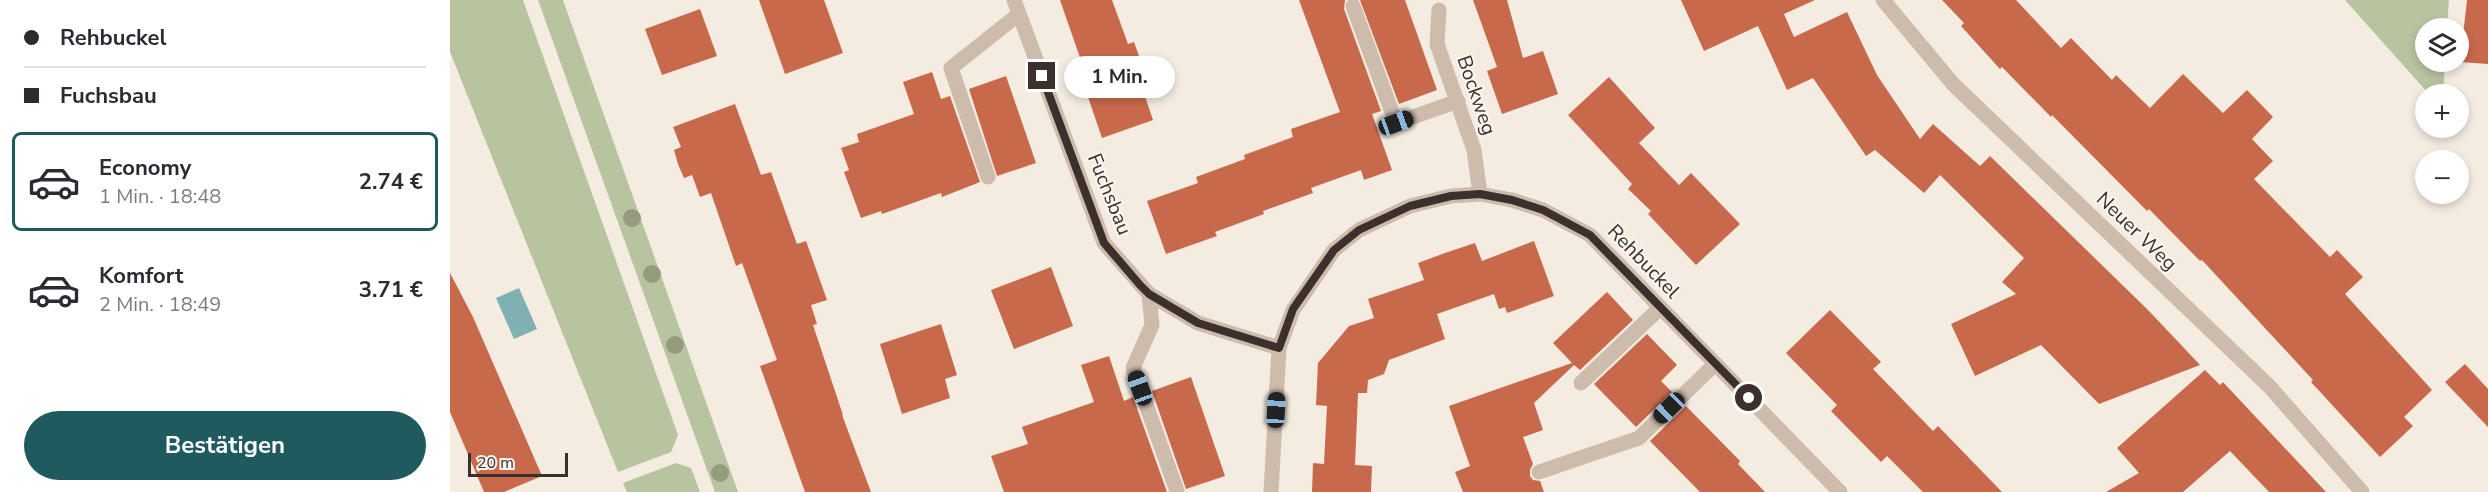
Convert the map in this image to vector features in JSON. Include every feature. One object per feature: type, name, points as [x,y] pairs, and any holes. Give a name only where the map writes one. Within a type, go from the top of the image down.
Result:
[{"type":"street","name":"Neuer Weg","points":[[1882,0],[1953,84],[2270,387],[2362,492]]},
{"type":"street","points":[[1353,6],[1396,123],[1458,101]]},
{"type":"street","points":[[988,177],[951,68],[1017,7]]},
{"type":"street","name":"Fuchsbau","points":[[1017,7],[1104,243],[1149,294],[1198,323],[1279,348]]},
{"type":"street","name":"Bockweg","points":[[1439,10],[1437,44],[1474,150],[1480,194]]},
{"type":"street","name":"Rehbuckel","points":[[1271,492],[1279,348],[1293,309],[1322,267],[1334,250],[1359,230],[1410,206],[1451,196],[1480,194],[1512,200],[1543,210],[1590,235],[1840,492]]},
{"type":"street","points":[[1149,294],[1152,325],[1133,368],[1178,491]]},
{"type":"street","points":[[1581,382],[1660,308]]},
{"type":"street","points":[[1539,472],[1639,438],[1715,364]]},
{"type":"green space","points":[[450,0],[523,0],[678,435],[671,452],[618,472],[450,52]]},
{"type":"green space","points":[[538,0],[563,0],[738,492],[715,492]]},
{"type":"green space","points":[[2345,0],[2449,0],[2448,18],[2415,18],[2415,72],[2444,72],[2444,84],[2420,84]]},
{"type":"green space","points":[[676,463],[691,468],[700,492],[627,492],[623,483]]},
{"type":"water","points":[[519,288],[537,329],[514,339],[496,298]]},
{"type":"building","points":[[759,0],[824,0],[843,53],[785,74]]},
{"type":"building","points":[[1060,0],[1112,0],[1128,44],[1134,42],[1146,76],[1139,79],[1153,120],[1102,138],[1088,97],[1093,95]]},
{"type":"building","points":[[1299,0],[1345,0],[1344,9],[1381,111],[1372,114],[1392,170],[1364,180],[1361,170],[1311,188],[1313,193],[1215,232],[1217,236],[1166,254],[1147,201],[1198,183],[1196,177],[1245,159],[1244,155],[1293,137],[1291,129],[1340,112]]},
{"type":"building","points":[[1360,0],[1405,0],[1437,90],[1399,104]]},
{"type":"building","points":[[1473,0],[1507,0],[1523,58],[1543,51],[1558,94],[1502,114],[1487,71],[1497,67]]},
{"type":"building","points":[[1681,0],[1815,0],[1784,14],[1794,37],[1847,12],[1877,75],[1920,139],[1933,124],[1980,166],[1990,156],[2149,311],[2200,365],[2099,404],[2041,345],[1975,376],[1951,324],[2016,294],[2002,282],[2024,258],[1940,175],[1924,193],[1875,150],[1866,156],[1813,78],[1787,90],[1758,26],[1704,51]]},
{"type":"building","points":[[1942,0],[2016,0],[2061,48],[2071,38],[2112,80],[2116,75],[2150,108],[2183,74],[2223,113],[2247,90],[2273,117],[2252,139],[2273,161],[2254,179],[2330,257],[2337,250],[2363,277],[2345,294],[2432,390],[2404,417],[2413,426],[2380,457],[2311,382],[2313,380],[2202,260],[2200,261],[2149,209],[2147,211],[2002,67],[2000,69],[1961,26],[1964,23]]},
{"type":"building","points":[[2467,0],[2488,0],[2488,64],[2469,63],[2469,18],[2465,18]]},
{"type":"building","points":[[700,9],[717,56],[662,75],[645,29]]},
{"type":"building","points":[[932,72],[941,99],[950,96],[980,182],[942,197],[941,193],[882,214],[881,211],[861,218],[844,172],[849,170],[841,148],[859,142],[857,134],[914,114],[903,82]]},
{"type":"building","points":[[1006,76],[1036,163],[997,176],[969,89]]},
{"type":"building","points":[[1609,77],[1655,128],[1639,143],[1679,185],[1691,173],[1740,224],[1696,265],[1648,214],[1651,211],[1628,189],[1632,184],[1568,115]]},
{"type":"building","points":[[735,104],[761,175],[771,172],[797,244],[806,241],[827,300],[811,305],[817,324],[813,325],[842,415],[871,492],[805,492],[760,366],[777,360],[742,263],[736,266],[711,193],[700,197],[692,175],[684,178],[678,164],[674,150],[681,147],[673,127]]},
{"type":"building","points":[[1534,241],[1554,296],[1507,313],[1505,307],[1499,309],[1494,294],[1437,314],[1445,339],[1389,360],[1384,374],[1368,380],[1367,393],[1358,393],[1355,465],[1372,466],[1371,492],[1312,492],[1313,463],[1324,464],[1327,406],[1316,405],[1318,363],[1349,326],[1374,318],[1368,299],[1424,280],[1418,263],[1445,253],[1475,243],[1482,261]]},
{"type":"building","points":[[1051,267],[1073,326],[1014,349],[991,290]]},
{"type":"building","points":[[450,273],[473,317],[542,476],[504,492],[484,492],[450,412]]},
{"type":"building","points":[[1607,292],[1633,320],[1580,370],[1574,365],[1534,403],[1543,430],[1523,437],[1533,464],[1530,476],[1533,480],[1540,481],[1544,492],[1463,492],[1455,472],[1470,466],[1449,406],[1572,363],[1553,343]]},
{"type":"building","points":[[1830,310],[1881,362],[1873,369],[1933,431],[1938,426],[2002,492],[1923,492],[1887,456],[1881,462],[1831,411],[1837,405],[1786,353]]},
{"type":"building","points":[[941,324],[957,375],[945,379],[950,398],[902,414],[880,344]]},
{"type":"building","points":[[1647,334],[1677,365],[1661,381],[1672,392],[1636,427],[1594,384]]},
{"type":"building","points":[[1109,356],[1124,401],[1133,397],[1167,492],[1004,492],[991,456],[1028,444],[1022,427],[1094,402],[1081,365]]},
{"type":"building","points":[[2465,364],[2488,389],[2488,427],[2445,382]]},
{"type":"building","points":[[2205,370],[2220,385],[2223,382],[2326,492],[2269,492],[2230,451],[2183,492],[2106,492],[2139,473],[2117,448]]},
{"type":"building","points":[[1191,377],[1225,476],[1186,489],[1152,391]]},
{"type":"building","points":[[1686,406],[1740,461],[1738,464],[1765,492],[1700,492],[1650,441]]},
{"type":"route","points":[[1042,76],[1104,243],[1149,294],[1198,323],[1279,348],[1293,309],[1334,250],[1359,230],[1410,206],[1451,196],[1480,194],[1512,200],[1543,210],[1590,235],[1749,398]]}]
